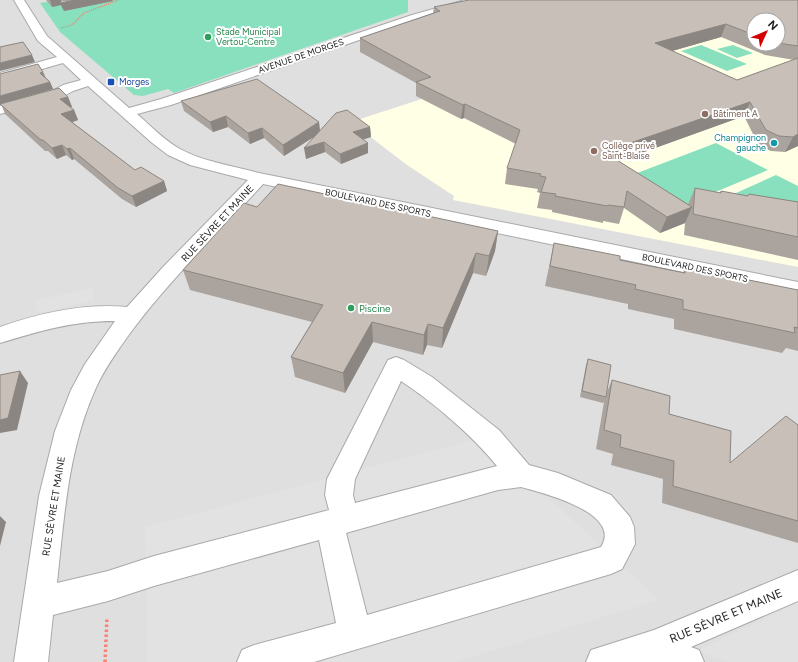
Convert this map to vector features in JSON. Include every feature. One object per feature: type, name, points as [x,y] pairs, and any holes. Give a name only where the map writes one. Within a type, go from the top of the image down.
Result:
[{"type":"street","name":"BOULEVARD DES SPORTS","points":[[19,0],[42,38],[156,139],[174,152],[196,162],[259,178],[798,289]]},
{"type":"street","name":"AVENUE DE MORGES","points":[[126,113],[174,99],[416,17],[477,0]]},
{"type":"street","points":[[0,76],[65,59]]},
{"type":"street","points":[[0,110],[59,93],[68,88],[90,81]]},
{"type":"street","name":"RUE SÈVRE ET MAINE","points":[[31,662],[56,481],[62,450],[76,404],[93,370],[132,315],[259,178]]},
{"type":"street","points":[[0,335],[37,324],[89,314],[116,312],[132,315]]},
{"type":"street","points":[[355,634],[338,523],[341,479],[396,366],[424,384],[490,438],[521,475]]},
{"type":"street","points":[[38,603],[108,586],[154,572],[338,523],[498,478],[521,475],[558,485],[601,504],[620,527],[620,544],[611,559],[254,662]]},
{"type":"street","name":"RUE SÈVRE ET MAINE","points":[[604,662],[654,646],[798,585]]},
{"type":"street","name":"RUE SÈVRE ET MAINE","points":[[654,646],[687,662]]},
{"type":"path","points":[[39,33],[72,25],[84,13],[118,0]]},
{"type":"path","points":[[105,662],[107,611]]},
{"type":"shaded area","points":[[0,0],[798,0],[798,662],[0,662]]},
{"type":"shaded area","name":"Collège privé Saint-Blaise","points":[[728,35],[746,42],[746,52],[798,52],[798,267],[453,200],[454,196],[407,165],[351,122],[437,94],[668,52]]},
{"type":"shaded area","points":[[93,288],[93,301],[36,313],[37,300]]},
{"type":"shaded area","points":[[483,437],[659,600],[455,662],[147,662],[145,527]]},
{"type":"shaded area","points":[[798,603],[798,662],[729,662],[697,651]]},
{"type":"green space","points":[[58,0],[408,0],[408,12],[174,93],[168,89],[143,96],[134,95],[60,32],[40,3]]},
{"type":"green space","points":[[701,45],[747,64],[727,71],[681,51]]},
{"type":"green space","points":[[733,45],[746,50],[746,52],[753,53],[737,58],[717,49]]},
{"type":"green space","points":[[716,143],[768,170],[682,206],[632,175]]},
{"type":"green space","points":[[776,175],[798,186],[798,225],[795,226],[736,193]]},
{"type":"building","points":[[60,0],[75,0],[61,3]]},
{"type":"building","points":[[469,0],[798,0],[798,46],[786,44],[786,12],[746,12],[746,32],[726,24],[655,43],[737,80],[798,58],[798,134],[793,137],[779,136],[766,130],[750,102],[604,152],[692,207],[667,217],[627,191],[624,207],[607,206],[541,192],[546,177],[540,176],[541,174],[507,168],[520,130],[416,82],[431,77],[360,38],[440,11],[434,7]]},
{"type":"building","points":[[23,42],[32,55],[0,63],[0,47]]},
{"type":"building","points":[[38,64],[43,72],[40,73],[50,82],[0,96],[0,74]]},
{"type":"building","points":[[257,79],[319,122],[283,145],[262,128],[248,133],[226,116],[210,122],[181,101]]},
{"type":"building","points":[[59,88],[68,97],[60,99],[74,110],[61,114],[135,170],[141,167],[164,181],[132,196],[118,188],[70,148],[67,149],[62,145],[52,148],[0,104]]},
{"type":"building","points":[[347,110],[370,127],[353,132],[368,143],[340,154],[324,142],[304,148],[336,113]]},
{"type":"building","name":"Piscine","points":[[278,184],[498,231],[489,256],[476,253],[443,328],[428,324],[424,335],[372,322],[343,373],[291,357],[323,305],[183,270],[244,203],[257,207]]},
{"type":"building","points":[[695,188],[721,193],[721,191],[748,196],[749,194],[798,202],[798,237],[693,214]]},
{"type":"building","points":[[554,243],[620,256],[620,260],[685,273],[685,267],[798,290],[798,328],[794,327],[795,333],[683,309],[683,300],[635,289],[636,285],[550,266]]},
{"type":"building","points":[[588,359],[611,365],[606,397],[582,391]]},
{"type":"building","points":[[20,371],[8,418],[0,420],[0,375]]},
{"type":"building","points":[[612,380],[670,396],[669,414],[731,431],[730,463],[786,416],[798,425],[798,521],[673,486],[674,461],[620,447],[621,435],[604,430]]},
{"type":"place","name":"Stade Municipal Vertou-Centre","points":[[208,37]]},
{"type":"place","name":"Morges","points":[[111,82]]},
{"type":"place","name":"Bâtiment A","points":[[705,114]]},
{"type":"place","name":"Champignon gauche","points":[[774,143]]},
{"type":"place","name":"Collège privé Saint-Blaise","points":[[594,151]]},
{"type":"place","name":"Piscine","points":[[351,308]]}]
